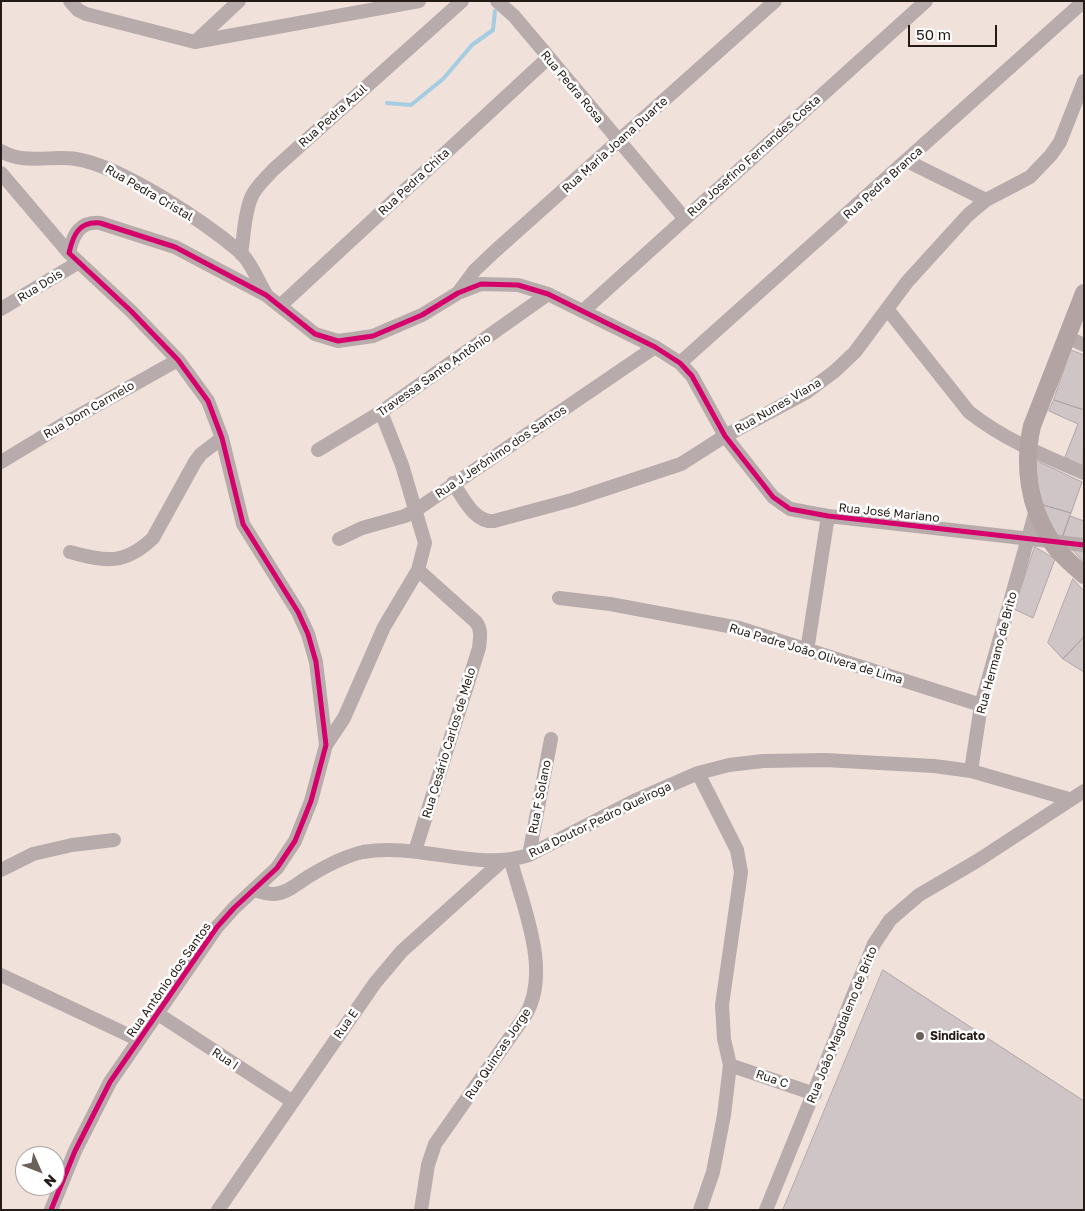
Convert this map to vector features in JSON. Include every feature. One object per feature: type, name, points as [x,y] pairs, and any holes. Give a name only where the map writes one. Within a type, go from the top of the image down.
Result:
[{"type":"main road","points":[[1084,293],[1032,426],[1027,448],[1027,477],[1036,510],[1052,542],[1084,575]]},
{"type":"street","points":[[70,1],[78,10],[86,14],[195,42],[419,1]]},
{"type":"street","points":[[195,42],[239,1]]},
{"type":"street","name":"Rua Pedra Azul","points":[[241,254],[247,210],[251,197],[257,188],[273,170],[462,1]]},
{"type":"street","name":"Rua Pedra Rosa","points":[[497,1],[514,16],[685,219]]},
{"type":"street","name":"Rua Maria Joana Duarte","points":[[458,292],[475,270],[494,252],[775,1]]},
{"type":"street","name":"Rua Josefino Fernandes Costa","points":[[583,311],[926,1]]},
{"type":"street","name":"Rua Pedra Branca","points":[[680,363],[1083,2]]},
{"type":"street","name":"Rua Pedra Chita","points":[[281,306],[548,58]]},
{"type":"street","name":"Rua Nunes Viana","points":[[453,483],[477,515],[488,522],[494,521],[572,500],[681,464],[725,436],[807,392],[835,372],[855,352],[907,282],[968,215],[986,200],[1030,177],[1051,155],[1060,142],[1084,81]]},
{"type":"street","name":"Rua Pedra Cristal","points":[[2,153],[36,159],[75,158],[101,165],[180,209],[241,254],[266,295]]},
{"type":"street","points":[[906,161],[986,200]]},
{"type":"street","name":"Rua Antônio dos Santos","points":[[1,173],[74,257],[131,311],[178,360],[208,401],[222,438],[243,524],[298,612],[308,634],[316,662],[326,745],[311,801],[295,841],[277,868],[234,908],[217,927],[110,1082],[75,1151],[51,1210]]},
{"type":"street","points":[[74,257],[72,237],[77,231],[93,222],[100,223],[175,247],[266,295],[314,334],[338,341],[373,336],[422,315],[458,292],[481,284],[501,283],[548,294],[655,347],[680,363],[692,376],[725,436]]},
{"type":"street","name":"Rua Dois","points":[[1,310],[74,257]]},
{"type":"street","name":"Travessa Santo Antônio","points":[[318,450],[381,412],[548,294]]},
{"type":"street","points":[[888,310],[969,412],[981,422],[1027,448],[1084,473]]},
{"type":"street","points":[[1067,337],[1084,345]]},
{"type":"street","name":"Rua J Jerônimo dos Santos","points":[[339,539],[362,528],[385,520],[405,516],[416,510],[655,347]]},
{"type":"street","name":"Rua Dom Carmelo","points":[[1,462],[67,422],[178,360]]},
{"type":"street","points":[[326,745],[344,718],[384,627],[418,570],[426,543],[381,412]]},
{"type":"street","name":"Rua José Mariano","points":[[725,436],[779,503],[790,509],[828,516],[1028,537],[1052,542],[1084,545]]},
{"type":"street","points":[[70,552],[98,560],[113,560],[128,556],[142,549],[154,538],[201,454],[222,438]]},
{"type":"street","name":"Rua Hermano de Brito","points":[[971,771],[981,705],[1036,510]]},
{"type":"street","points":[[807,651],[828,516]]},
{"type":"street","name":"Rua Cesário Carlos de Melo","points":[[415,851],[479,648],[480,635],[480,627],[476,622],[418,570]]},
{"type":"street","name":"Rua Padre João Olivera de Lima","points":[[559,598],[610,604],[739,628],[981,705]]},
{"type":"street","name":"Rua F Solano","points":[[529,855],[551,739]]},
{"type":"street","name":"Rua Doutor Pedro Queiroga","points":[[255,890],[272,894],[287,891],[312,874],[362,852],[415,851],[506,861],[529,855],[634,801],[698,773],[729,765],[746,763],[825,760],[934,766],[971,771],[1069,799]]},
{"type":"street","points":[[698,773],[737,850],[741,872],[722,1005],[724,1039],[730,1065],[724,1114],[715,1162],[700,1210]]},
{"type":"street","name":"Rua João Magdaleno de Brito","points":[[766,1210],[815,1094],[874,944],[890,920],[919,895],[977,861],[1069,799],[1084,791]]},
{"type":"street","points":[[1,870],[33,854],[72,845],[114,840]]},
{"type":"street","name":"Rua E","points":[[218,1210],[387,968],[402,951],[506,861]]},
{"type":"street","name":"Rua Quincas Jorge","points":[[421,1210],[428,1165],[435,1144],[525,1016],[536,993],[538,965],[506,861]]},
{"type":"street","points":[[1,975],[139,1040]]},
{"type":"street","name":"Rua I","points":[[158,1014],[293,1102]]},
{"type":"street","name":"Rua C","points":[[730,1065],[815,1094]]},
{"type":"building","points":[[1071,350],[1084,355],[1084,410],[1054,400]]},
{"type":"building","points":[[1054,400],[1084,410],[1083,468],[1065,457],[1078,424],[1049,411]]},
{"type":"building","points":[[1033,459],[1082,482],[1071,513],[1040,504]]},
{"type":"building","points":[[1040,504],[1071,513],[1063,536],[1052,535]]},
{"type":"building","points":[[1070,516],[1084,521],[1084,541],[1063,536]]},
{"type":"building","points":[[1035,547],[1055,559],[1033,618],[1014,609]]},
{"type":"building","points":[[1073,550],[1084,551],[1084,562]]},
{"type":"building","points":[[1073,579],[1084,591],[1084,637],[1063,659],[1048,643]]},
{"type":"building","points":[[1084,637],[1084,672],[1063,659]]},
{"type":"building","name":"Sindicato","points":[[883,970],[1084,1101],[1084,1210],[783,1210]]},
{"type":"waterway","points":[[387,103],[411,105],[443,79],[472,45],[493,30],[495,11]]},
{"type":"cycle path","points":[[51,1210],[75,1151],[110,1082],[217,927],[234,908],[277,868],[295,841],[311,801],[326,745],[316,662],[308,634],[298,612],[243,524],[222,438],[208,401],[178,360],[131,311],[69,253],[75,235],[82,227],[87,224],[100,223],[175,247],[266,295],[315,334],[338,341],[373,336],[422,315],[458,293],[481,284],[518,285],[548,294],[655,347],[680,363],[692,376],[725,436],[773,497],[790,509],[828,516],[1084,545]]},
{"type":"place","name":"Sindicato","points":[[920,1036]]}]
